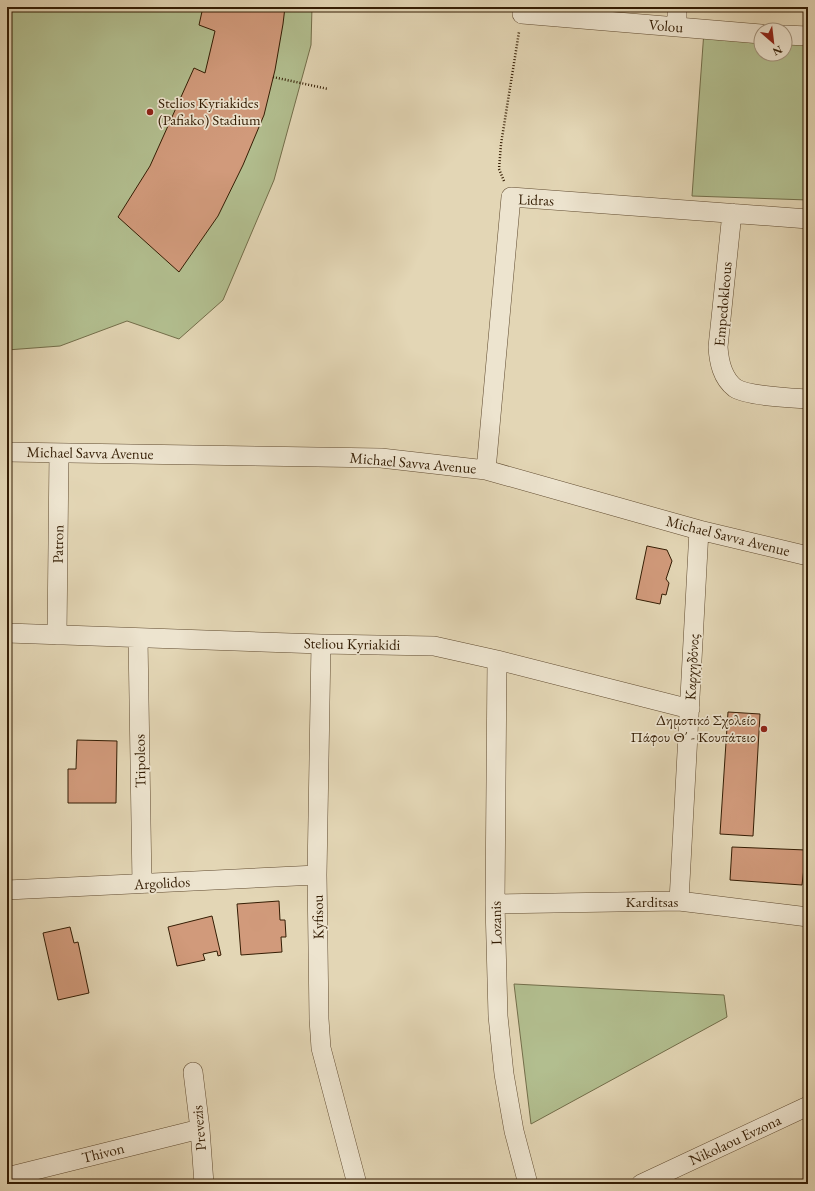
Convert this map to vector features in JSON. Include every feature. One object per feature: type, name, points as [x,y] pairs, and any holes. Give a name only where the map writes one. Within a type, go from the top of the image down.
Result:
[{"type":"street","points":[[677,7],[677,27]]},
{"type":"street","name":"Volou","points":[[522,11],[753,33]]},
{"type":"street","points":[[793,35],[808,36]]},
{"type":"street","name":"Lidras","points":[[486,470],[511,197],[808,219]]},
{"type":"street","name":"Empedokleous","points":[[732,213],[718,347],[719,362],[724,375],[736,388],[755,394],[808,400]]},
{"type":"street","name":"Michael Savva Avenue","points":[[7,452],[381,458],[486,470],[699,530],[808,556]]},
{"type":"street","name":"Patron","points":[[57,635],[59,453]]},
{"type":"street","name":"Καρχηδόνος","points":[[679,901],[699,530]]},
{"type":"street","name":"Steliou Kyriakidi","points":[[7,633],[321,644],[434,646],[497,660],[690,709]]},
{"type":"street","name":"Tripoleos","points":[[138,638],[142,884]]},
{"type":"street","name":"Kyfisou","points":[[321,644],[317,875],[319,1019],[321,1048],[357,1184]]},
{"type":"street","name":"Lozanis","points":[[497,660],[495,904],[498,1016],[504,1074],[514,1131],[528,1184]]},
{"type":"street","name":"Argolidos","points":[[7,890],[317,875]]},
{"type":"street","name":"Karditsas","points":[[495,904],[679,901],[808,917]]},
{"type":"street","name":"Prevezis","points":[[193,1072],[200,1128],[204,1184]]},
{"type":"street","name":"Nikolaou Evzona","points":[[641,1184],[808,1106]]},
{"type":"street","name":"Thivon","points":[[7,1177],[200,1128]]},
{"type":"path","points":[[511,197],[499,169],[500,144],[522,11]]},
{"type":"path","points":[[273,77],[328,89]]},
{"type":"green space","name":"Stelios Kyriakides (Pafiako) Stadium","points":[[7,7],[312,7],[311,45],[274,180],[223,300],[179,339],[127,321],[60,346],[7,350]]},
{"type":"green space","points":[[704,31],[753,38],[753,62],[793,62],[793,43],[808,45],[808,200],[692,196]]},
{"type":"green space","points":[[514,984],[724,995],[727,1017],[531,1124]]},
{"type":"building","points":[[203,7],[285,7],[275,70],[264,115],[243,165],[218,216],[179,272],[118,217],[150,166],[194,68],[205,73],[215,31],[199,25]]},
{"type":"building","points":[[808,354],[808,375],[805,375]]},
{"type":"building","points":[[647,546],[667,550],[672,561],[666,579],[669,583],[666,595],[662,594],[660,604],[636,599]]},
{"type":"building","points":[[728,712],[760,714],[753,836],[720,834]]},
{"type":"building","points":[[77,740],[117,741],[116,803],[68,803],[68,769],[76,769]]},
{"type":"building","points":[[808,816],[808,869],[804,868],[802,885],[730,880],[732,847],[806,850]]},
{"type":"building","points":[[279,901],[280,920],[285,920],[286,937],[281,937],[282,952],[241,955],[237,904]]},
{"type":"building","points":[[212,916],[221,955],[218,956],[217,951],[203,954],[205,960],[177,966],[168,927]]},
{"type":"building","points":[[70,927],[74,943],[78,942],[89,993],[58,1000],[43,933]]},
{"type":"place","name":"Stelios Kyriakides (Pafiako) Stadium","points":[[150,112]]},
{"type":"place","name":"Δημοτικό Σχολείο Πάφου Θ΄ - Κουπάτειο","points":[[764,729]]}]
